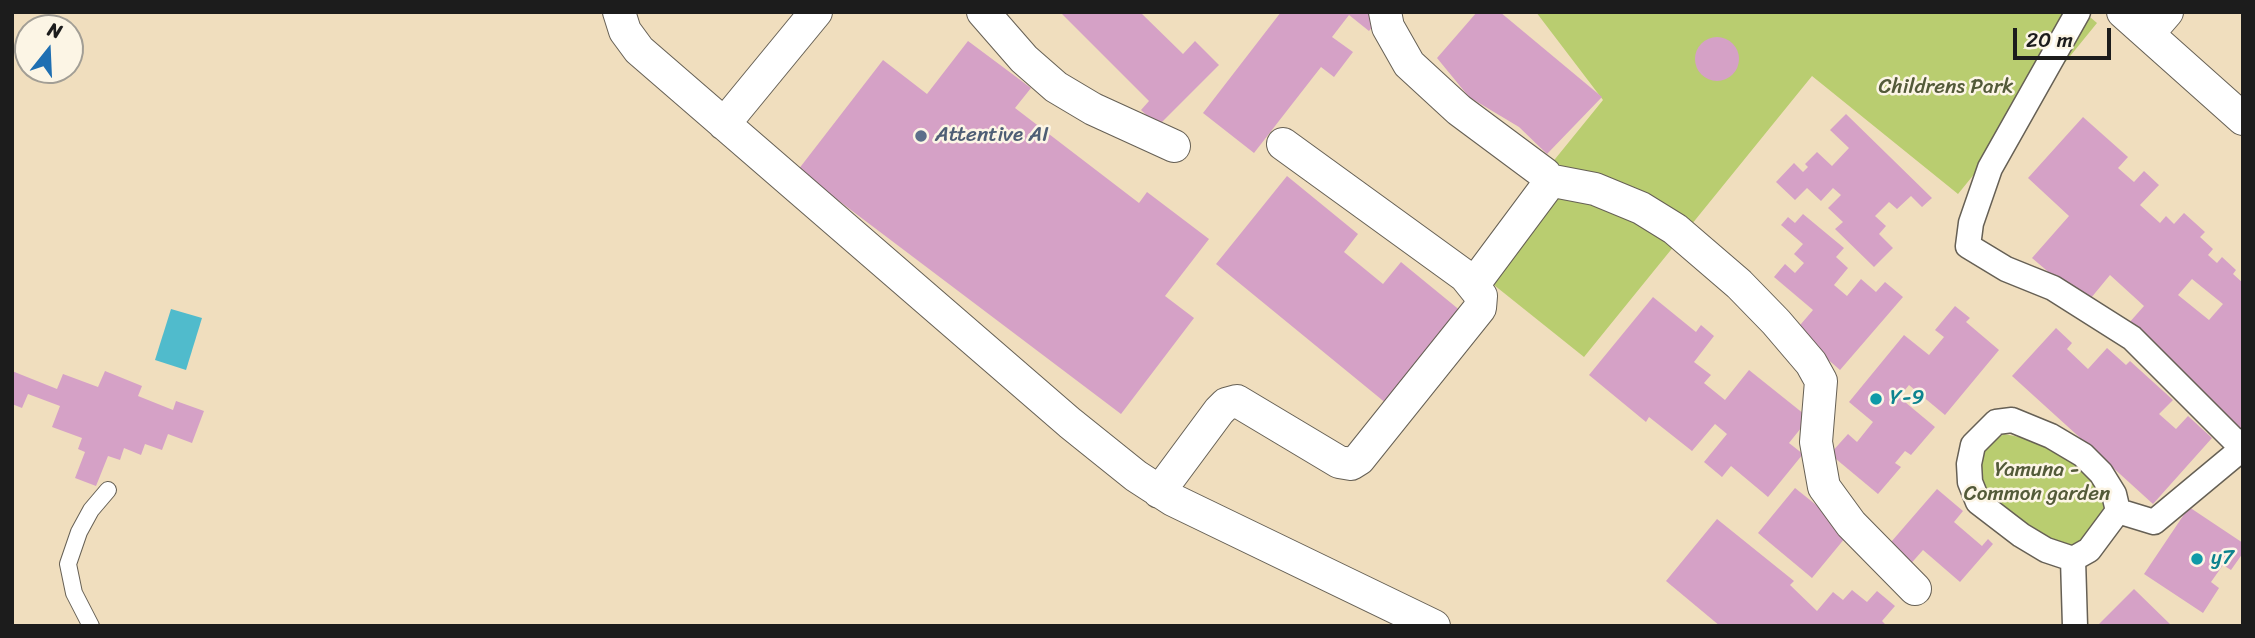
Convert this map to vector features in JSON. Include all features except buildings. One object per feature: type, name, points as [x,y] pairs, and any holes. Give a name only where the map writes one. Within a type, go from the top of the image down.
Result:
[{"type":"street","points":[[619,12],[625,31],[639,50],[1070,424],[1159,492],[1434,626]]},
{"type":"street","points":[[724,124],[816,12]]},
{"type":"street","points":[[983,12],[1024,59],[1056,87],[1093,109],[1174,146]]},
{"type":"street","points":[[1385,12],[1388,27],[1409,64],[1459,110],[1545,174],[1548,180],[1547,186],[1474,285]]},
{"type":"street","points":[[2078,12],[1990,168],[1971,223],[1968,246],[2006,269],[2053,288],[2132,338],[2154,356],[2233,439],[2243,446],[2154,522],[2118,511]]},
{"type":"street","points":[[2123,12],[2157,23],[2243,119]]},
{"type":"street","points":[[1159,492],[1219,411],[1226,404],[1237,401],[1339,462],[1351,464],[1359,459],[1480,308],[1481,296],[1474,285],[1283,144]]},
{"type":"street","points":[[1548,180],[1595,189],[1641,208],[1675,229],[1739,284],[1776,322],[1811,363],[1821,381],[1816,442],[1824,487],[1851,524],[1915,589]]},
{"type":"street","points":[[2012,420],[2051,436],[2083,456],[2101,473],[2114,494],[2118,511],[2090,550],[2073,559],[2046,550],[2021,536],[1978,502],[1970,482],[1969,464],[1973,445],[1996,422],[2012,420]]},
{"type":"street","points":[[2073,559],[2075,626]]},
{"type":"lane","points":[[91,626],[74,593],[68,564],[79,532],[91,510],[108,490]]},
{"type":"green space","name":"Childrens Park","points":[[1536,12],[2084,12],[2097,23],[1958,194],[1812,76],[1584,357],[1469,265],[1603,100]]},
{"type":"green space","name":"Yamuna - Common garden","points":[[2004,434],[2055,444],[2094,481],[2108,512],[2070,550],[2040,536],[1988,499],[1976,463],[1983,448]]},
{"type":"water","points":[[171,309],[202,318],[186,370],[155,360]]},
{"type":"place","name":"Attentive AI","points":[[921,136]]},
{"type":"place","name":"Y-9","points":[[1876,399]]},
{"type":"place","name":"y7","points":[[2197,559]]}]
